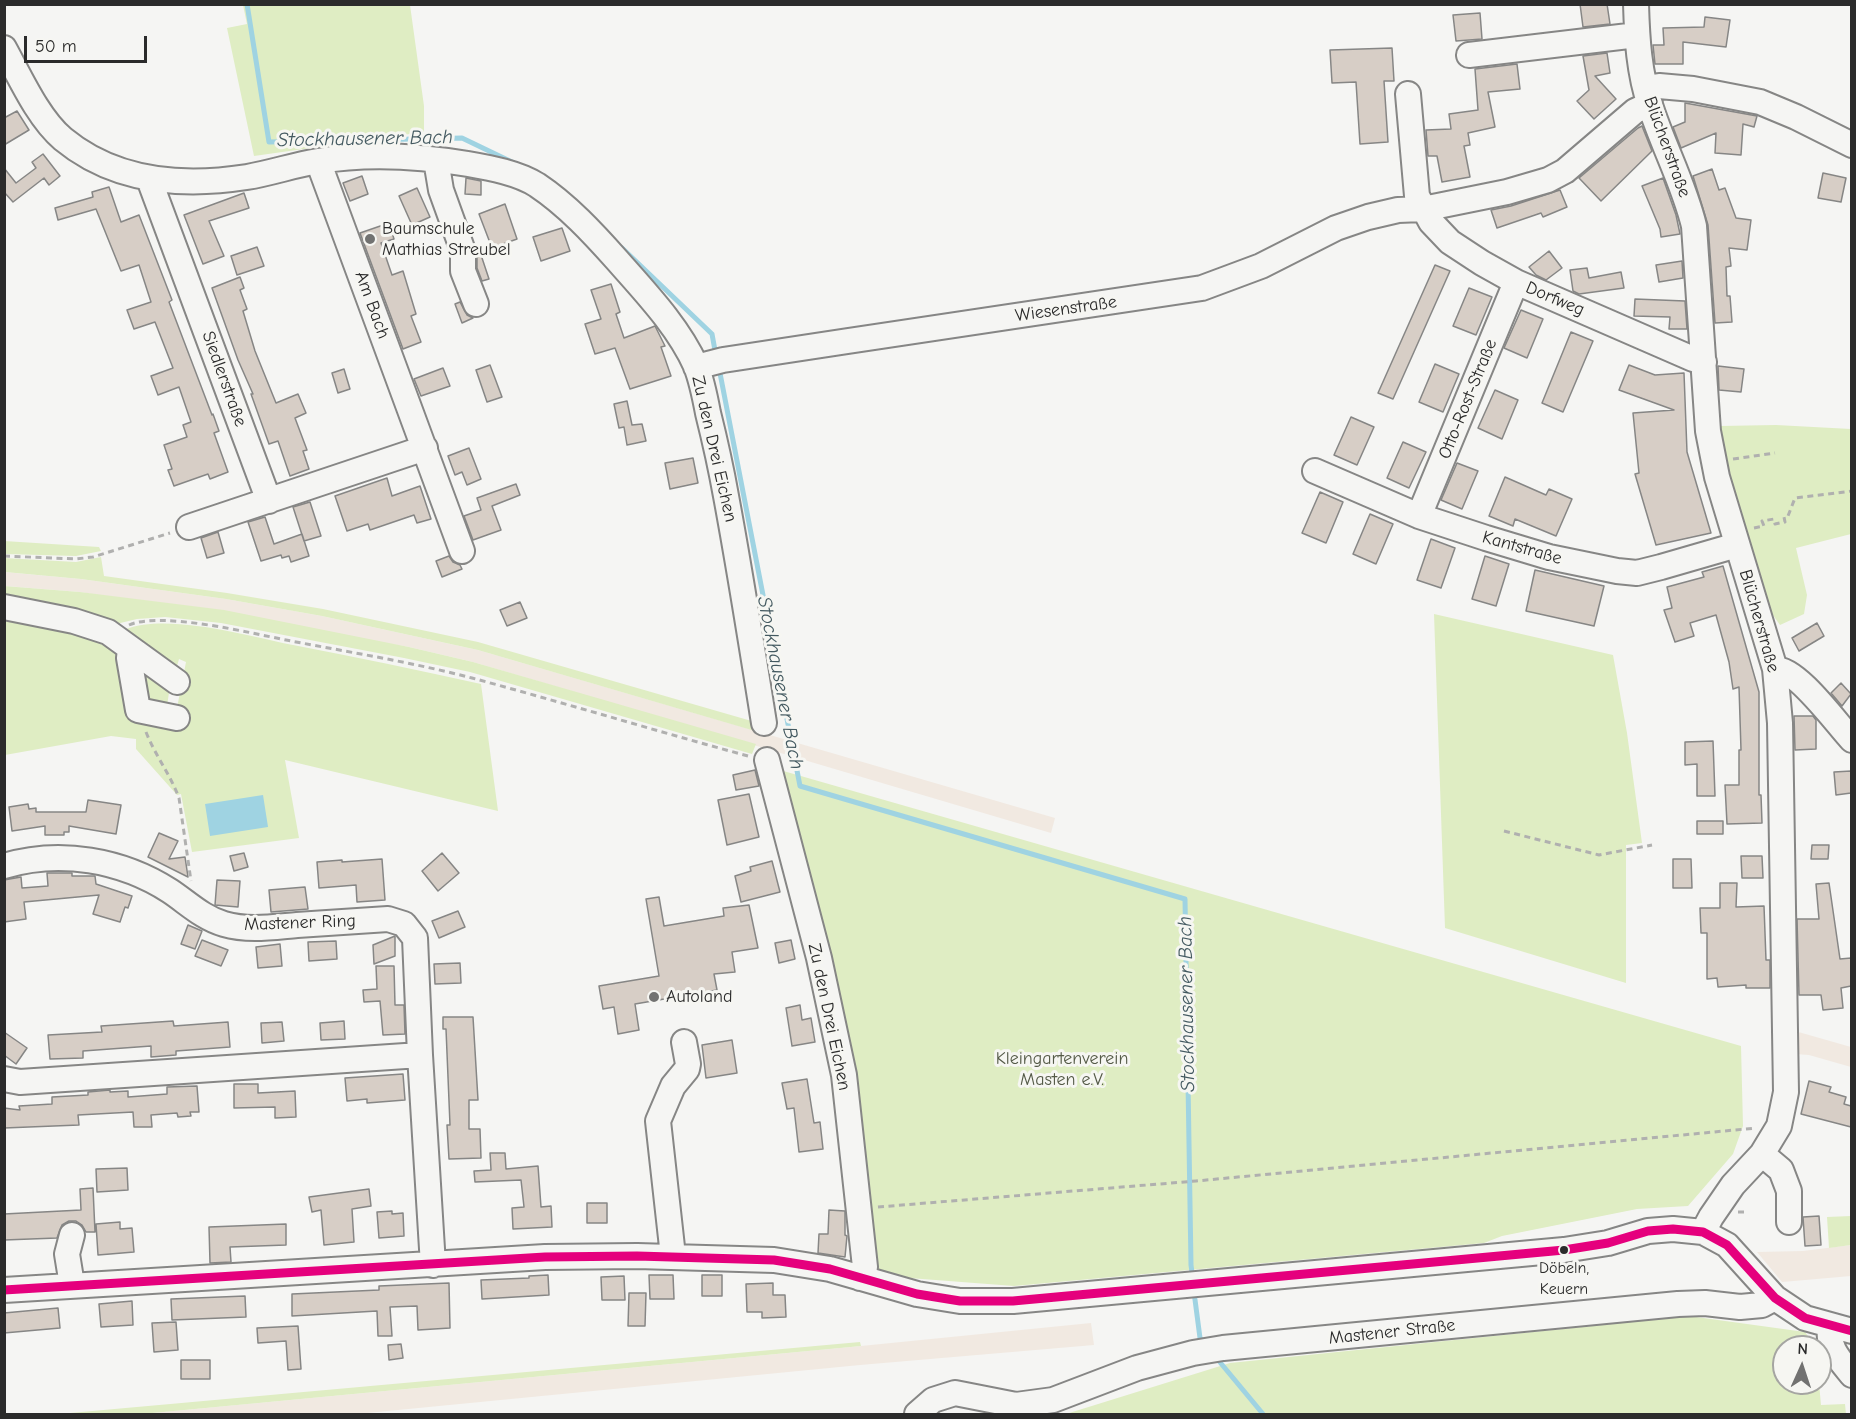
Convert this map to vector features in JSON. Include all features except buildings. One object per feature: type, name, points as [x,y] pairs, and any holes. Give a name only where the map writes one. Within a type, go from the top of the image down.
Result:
[{"type":"street","name":"Blücherstraße","points":[[1636,4],[1637,34],[1648,96],[1689,205],[1694,226],[1708,431],[1712,453],[1775,669],[1780,723],[1786,1092],[1779,1126],[1762,1154],[1733,1185],[1703,1232]]},
{"type":"street","points":[[1469,55],[1637,34]]},
{"type":"street","name":"Zu den Drei Eichen","points":[[4,48],[30,95],[60,137],[83,154],[108,166],[149,179],[175,182],[224,180],[250,177],[318,161],[376,157],[436,160],[506,172],[535,184],[558,201],[599,239],[680,337],[709,363],[718,450],[764,723]]},
{"type":"street","points":[[1648,96],[1659,86],[1693,89],[1760,102],[1796,117],[1851,145]]},
{"type":"street","points":[[1408,94],[1417,196],[1423,209]]},
{"type":"street","name":"Wiesenstraße","points":[[709,363],[1202,288],[1261,266],[1336,228],[1368,217],[1398,210],[1423,209],[1507,192],[1548,180],[1565,171],[1635,111],[1648,96]]},
{"type":"street","points":[[436,160],[441,190],[463,251],[463,271],[476,304]]},
{"type":"street","name":"Am Bach","points":[[318,161],[462,551]]},
{"type":"street","name":"Siedlerstraße","points":[[149,179],[269,501]]},
{"type":"street","name":"Dorfweg","points":[[1423,209],[1431,222],[1450,242],[1516,282],[1704,362]]},
{"type":"street","name":"Otto-Rost-Straße","points":[[1419,516],[1516,282]]},
{"type":"street","points":[[189,527],[425,448]]},
{"type":"street","name":"Kantstraße","points":[[1315,471],[1419,516],[1549,557],[1617,571],[1637,573],[1737,545]]},
{"type":"street","points":[[4,607],[91,625],[179,673],[173,717],[138,710],[129,658],[123,643]]},
{"type":"street","points":[[1775,669],[1786,671],[1799,679],[1851,740]]},
{"type":"street","name":"Zu den Drei Eichen","points":[[767,760],[819,958],[844,1075],[865,1267],[860,1278]]},
{"type":"street","name":"Mastener Ring","points":[[4,866],[64,858],[96,861],[120,867],[149,879],[202,914],[224,924],[248,928],[388,919],[404,924],[415,938],[433,1265]]},
{"type":"street","points":[[673,1256],[658,1121],[673,1086],[687,1069],[684,1042]]},
{"type":"street","points":[[4,1079],[20,1082],[420,1055]]},
{"type":"street","points":[[1762,1154],[1781,1170],[1789,1191],[1789,1222]]},
{"type":"street","points":[[4,1290],[545,1257],[673,1256],[774,1260],[830,1269],[916,1294],[971,1301],[1013,1301],[1564,1250],[1608,1244],[1648,1231],[1673,1229],[1703,1232],[1726,1245],[1774,1298],[1805,1318],[1841,1328]]},
{"type":"street","points":[[72,1235],[68,1254],[72,1285]]},
{"type":"street","name":"Mastener Straße","points":[[916,1414],[933,1400],[955,1393],[1016,1405],[1053,1400],[1137,1368],[1193,1353],[1223,1348],[1678,1304],[1751,1306],[1762,1305],[1774,1298]]},
{"type":"street","points":[[1841,1328],[1829,1337],[1835,1354],[1851,1375]]},
{"type":"path","points":[[1746,457],[1774,453]]},
{"type":"path","points":[[1754,528],[1764,526],[1762,521],[1774,519],[1775,524],[1785,522],[1784,517],[1788,516],[1795,498],[1851,491]]},
{"type":"path","points":[[4,556],[76,559],[93,557],[189,527]]},
{"type":"path","points":[[123,643],[123,628],[137,622],[163,620],[219,626],[470,678],[691,741],[767,760]]},
{"type":"path","points":[[138,710],[154,752],[174,785],[179,798],[192,887],[188,904]]},
{"type":"path","points":[[1504,831],[1599,855],[1652,845]]},
{"type":"path","points":[[858,1208],[1196,1181],[1779,1126]]},
{"type":"shaded area","points":[[4,572],[81,579],[226,599],[322,616],[478,650],[1055,818],[1051,833],[473,662],[409,647],[80,592],[5,586]]},
{"type":"shaded area","points":[[1795,1031],[1851,1047],[1851,1067],[1809,1055],[1795,1054]]},
{"type":"shaded area","points":[[1851,1245],[1851,1276],[1782,1282],[1757,1252],[1803,1251]]},
{"type":"shaded area","points":[[1091,1323],[1094,1345],[860,1365],[357,1414],[142,1414],[861,1346]]},
{"type":"green space","points":[[243,5],[410,5],[424,106],[424,132],[254,156],[227,28],[247,24]]},
{"type":"green space","points":[[1776,425],[1851,429],[1851,534],[1796,548],[1807,595],[1804,614],[1780,625],[1765,604],[1728,480],[1720,426]]},
{"type":"green space","points":[[4,541],[99,547],[101,551],[76,556],[5,554]]},
{"type":"green space","points":[[101,557],[104,576],[323,609],[478,642],[755,722],[755,731],[478,650],[322,616],[226,599],[81,579],[5,572],[4,558],[76,562]]},
{"type":"green space","points":[[4,586],[80,592],[224,610],[409,647],[473,662],[756,744],[752,754],[470,672],[221,623],[165,617],[137,619],[112,625],[5,603]]},
{"type":"green space","points":[[5,612],[77,627],[121,649],[132,715],[176,713],[186,662],[179,659],[176,670],[125,635],[126,629],[164,623],[232,632],[481,684],[498,811],[285,760],[299,838],[192,852],[181,794],[177,795],[136,749],[136,739],[111,736],[5,755]]},
{"type":"green space","points":[[1434,614],[1613,655],[1627,733],[1642,843],[1626,845],[1626,983],[1445,928]]},
{"type":"green space","points":[[137,662],[170,686],[167,706],[141,703]]},
{"type":"green space","name":"Kleingartenverein Masten e.V.","points":[[773,768],[1741,1046],[1743,1126],[1733,1154],[1688,1206],[1637,1209],[1502,1236],[1484,1243],[1014,1286],[909,1278],[876,1271]]},
{"type":"green space","points":[[1851,1216],[1851,1245],[1829,1248],[1827,1217]]},
{"type":"green space","points":[[1689,1316],[1805,1332],[1807,1335],[1772,1335],[1772,1395],[1820,1395],[1821,1405],[1845,1404],[1846,1414],[1066,1414],[1230,1363]]},
{"type":"green space","points":[[860,1342],[861,1346],[142,1414],[59,1414]]},
{"type":"water","points":[[263,795],[268,827],[210,836],[205,804]]},
{"type":"waterway","name":"Stockhausener Bach","points":[[247,4],[269,142],[462,138],[514,163]]},
{"type":"waterway","name":"Stockhausener Bach","points":[[622,248],[712,334],[716,356]]},
{"type":"waterway","name":"Stockhausener Bach","points":[[719,368],[800,786],[1185,899],[1193,1280]]},
{"type":"waterway","name":"Stockhausener Bach","points":[[1194,1292],[1200,1338],[1205,1343]]},
{"type":"waterway","name":"Stockhausener Bach","points":[[1214,1355],[1263,1414]]},
{"type":"transit line","points":[[4,1290],[545,1257],[637,1256],[774,1260],[830,1269],[917,1294],[960,1301],[1013,1301],[1564,1250],[1608,1243],[1648,1231],[1673,1229],[1703,1232],[1727,1245],[1775,1298],[1805,1318],[1852,1331]]},
{"type":"place","name":"Baumschule Mathias Streubel","points":[[370,239]]},
{"type":"place","name":"Autoland","points":[[654,997]]},
{"type":"place","name":"Döbeln, Keuern","points":[[1564,1250]]}]
